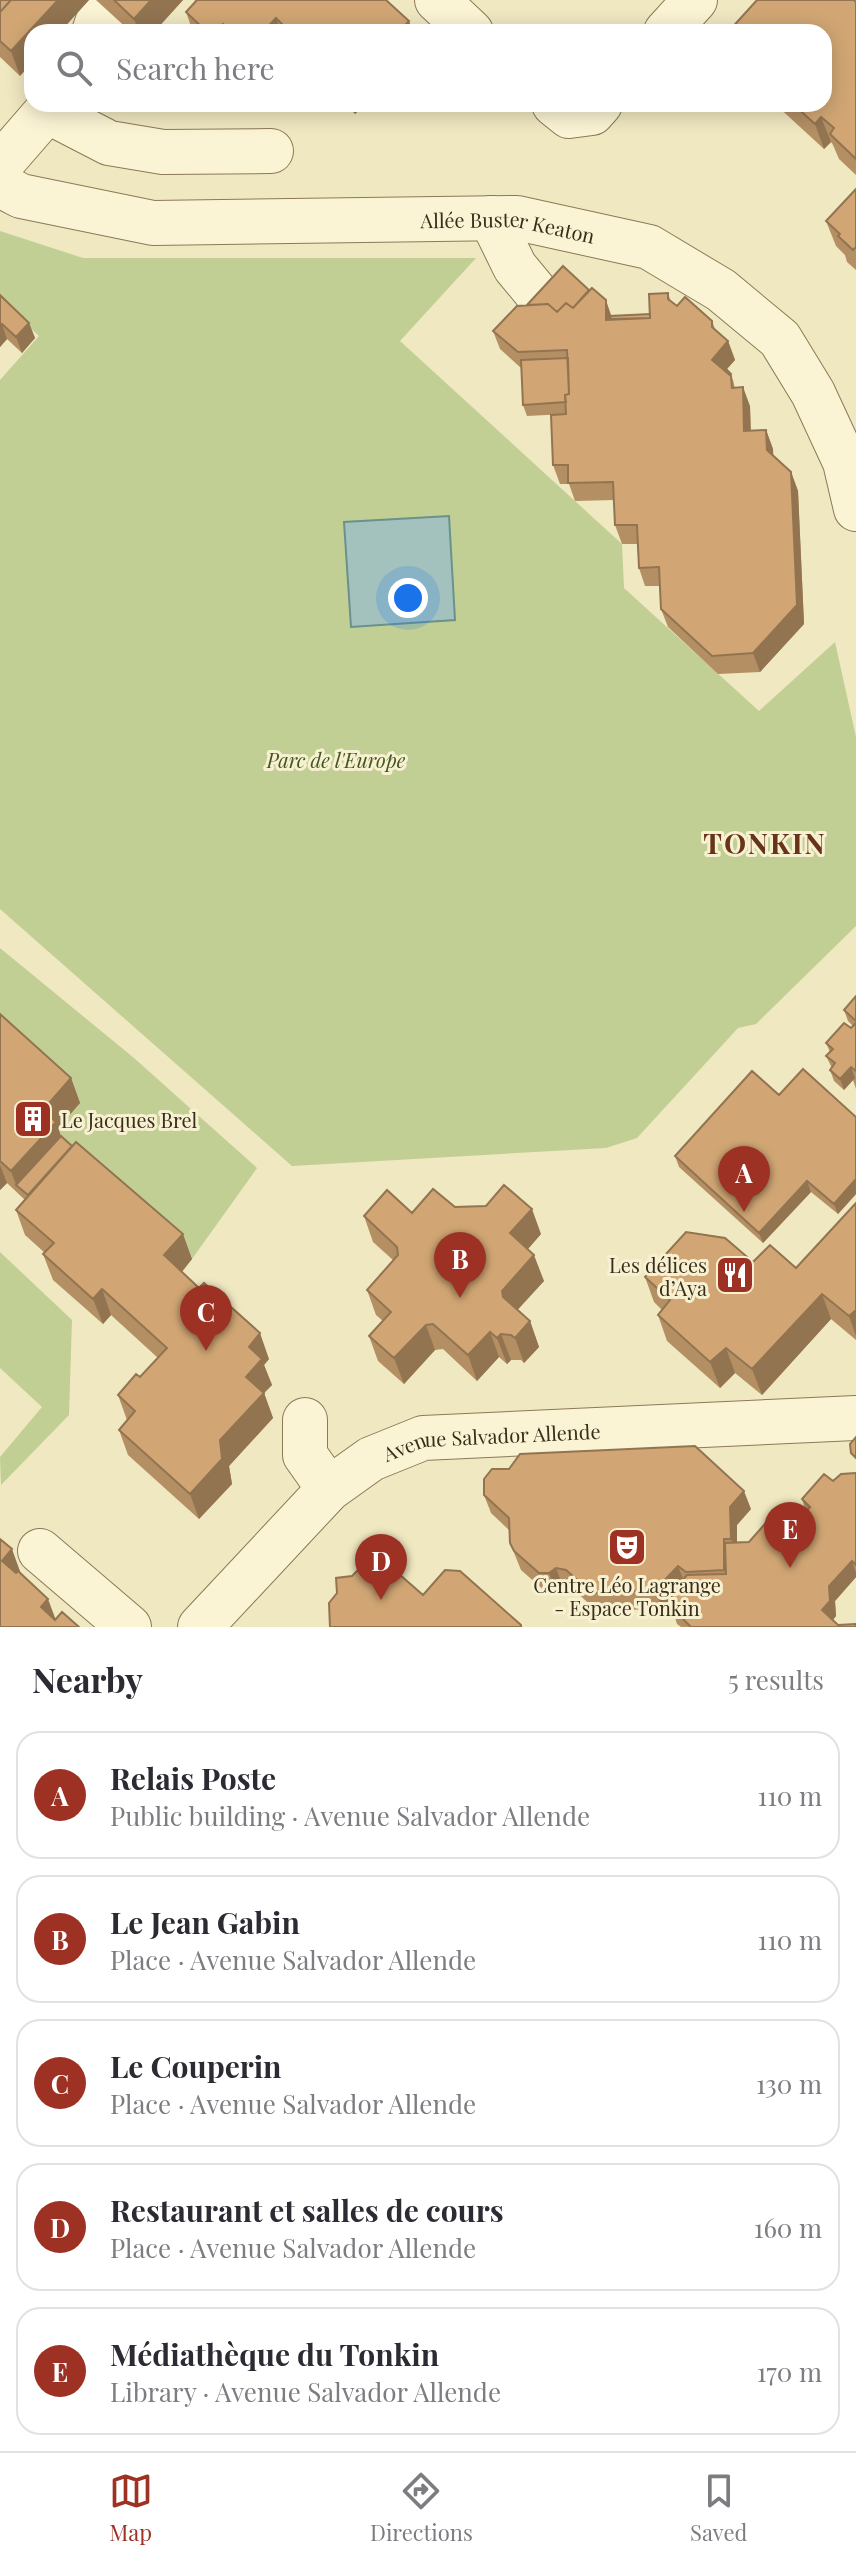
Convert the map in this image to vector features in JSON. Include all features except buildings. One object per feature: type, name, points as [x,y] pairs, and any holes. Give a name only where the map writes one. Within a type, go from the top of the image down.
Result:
[{"type":"street","points":[[437,0],[462,24]]},
{"type":"street","points":[[673,24],[695,0]]},
{"type":"street","points":[[0,126],[25,112]]},
{"type":"street","points":[[7,182],[39,112]]},
{"type":"street","points":[[61,112],[109,143],[163,152],[271,151]]},
{"type":"street","name":"Allée Buster Keaton","points":[[7,182],[153,223],[517,218],[649,247],[721,290],[780,339],[813,393],[845,462],[856,509]]},
{"type":"street","points":[[491,218],[515,267],[544,302]]},
{"type":"street","name":"Avenue Salvador Allende","points":[[200,1627],[336,1483],[371,1459],[423,1438],[856,1418]]},
{"type":"street","points":[[316,1421],[336,1483]]},
{"type":"street","points":[[40,1551],[129,1627]]},
{"type":"green space","name":"Parc de l'Europe","points":[[0,231],[83,258],[476,258],[400,341],[622,544],[624,588],[759,711],[835,642],[856,737],[856,926],[756,1024],[738,1028],[637,1138],[606,1148],[292,1166],[0,909],[0,380],[39,336],[0,300]]},
{"type":"green space","points":[[0,948],[134,1058],[257,1168],[192,1259],[52,1135],[0,1031]]},
{"type":"green space","points":[[0,1252],[72,1320],[69,1415],[1,1485],[0,1457],[42,1407],[0,1368]]},
{"type":"water","points":[[449,516],[455,620],[351,627],[344,522]]},
{"type":"place","name":"Le Jacques Brel","points":[[33,1119]]},
{"type":"place","name":"Relais Poste","points":[[744,1212]]},
{"type":"place","name":"Les délices d’Aya","points":[[735,1275]]},
{"type":"place","name":"Le Jean Gabin","points":[[460,1298]]},
{"type":"place","name":"Le Couperin","points":[[206,1351]]},
{"type":"place","name":"Centre Léo Lagrange - Espace Tonkin","points":[[627,1547]]},
{"type":"place","name":"Médiathèque du Tonkin","points":[[790,1568]]},
{"type":"place","name":"Restaurant et salles de cours","points":[[381,1600]]},
{"type":"district","name":"TONKIN","points":[[765,842]]}]
